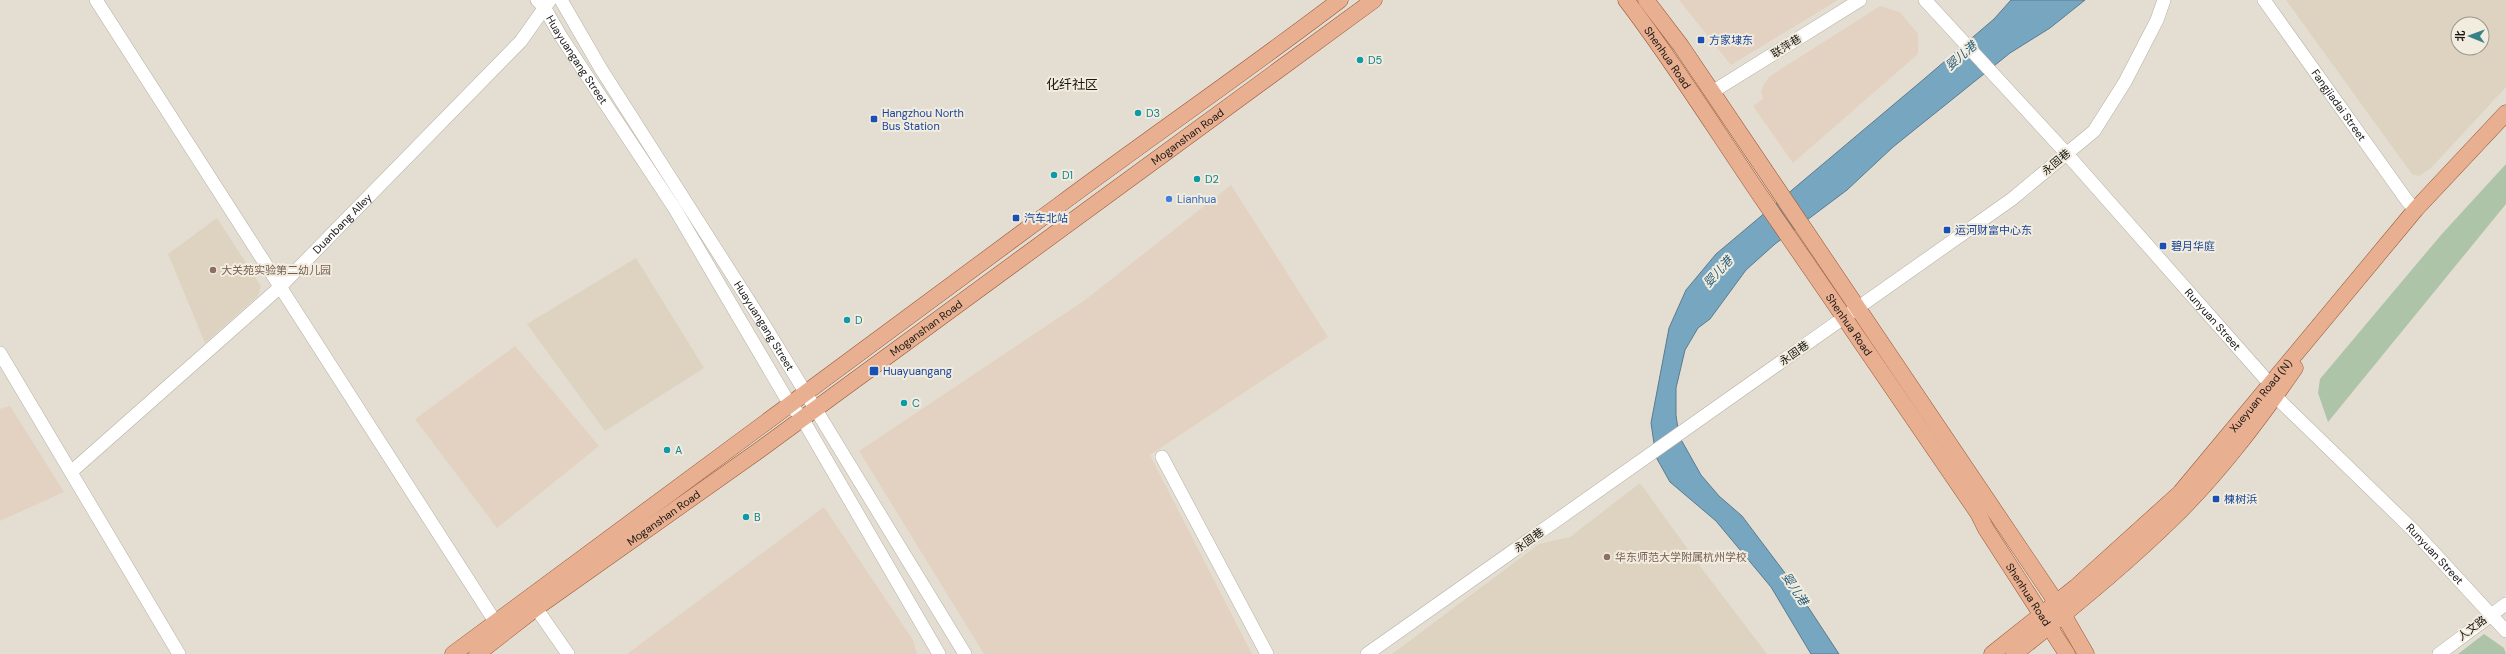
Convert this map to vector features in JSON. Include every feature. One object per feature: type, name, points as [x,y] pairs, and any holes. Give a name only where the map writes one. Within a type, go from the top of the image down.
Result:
[{"type":"main road","name":"Moganshan Road","points":[[453,654],[728,451],[789,403],[1340,0]]},
{"type":"main road","name":"Moganshan Road","points":[[477,654],[536,608],[808,413],[1374,0]]},
{"type":"main road","name":"Shenhua Road","points":[[1626,0],[1669,56],[1762,198],[1973,507],[2067,654]]},
{"type":"main road","name":"Shenhua Road","points":[[1646,0],[1712,92],[1775,189],[1857,306],[2060,608],[2086,654]]},
{"type":"main road","name":"Xueyuan Road (N)","points":[[2014,654],[2046,620],[2060,608],[2174,518],[2234,451],[2273,390],[2416,209],[2506,113]]},
{"type":"main road","name":"Xueyuan Road (N)","points":[[2273,390],[2296,367],[2423,212],[2506,126]]},
{"type":"main road","name":"Xueyuan Road (N)","points":[[1992,654],[2046,620]]},
{"type":"street","points":[[96,0],[279,288],[496,623]]},
{"type":"street","name":"联萍巷","points":[[1712,92],[1860,0]]},
{"type":"street","name":"Runyuan Street","points":[[1925,0],[2066,153],[2273,390],[2412,529],[2506,631]]},
{"type":"street","name":"永固巷","points":[[1367,654],[1634,467],[1844,317],[1857,306],[2012,199],[2094,131],[2125,82],[2157,20],[2164,0]]},
{"type":"street","name":"Fangjiadai Street","points":[[2264,0],[2406,198],[2416,209]]},
{"type":"street","points":[[544,2],[565,2]]},
{"type":"street","name":"Duanbang Alley","points":[[71,472],[279,288],[521,41],[544,2]]},
{"type":"street","name":"Huayuangang Street","points":[[544,2],[560,35],[675,209],[789,403],[808,413],[965,654]]},
{"type":"street","name":"Huayuangang Street","points":[[565,2],[601,69],[763,323],[804,393],[808,413],[939,654]]},
{"type":"street","points":[[0,353],[179,654]]},
{"type":"street","points":[[1162,457],[1267,654]]},
{"type":"street","name":"人文路","points":[[2439,654],[2506,604]]},
{"type":"street","points":[[536,608],[568,654]]},
{"type":"shaded area","points":[[1679,0],[1838,0],[1731,65]]},
{"type":"shaded area","points":[[2286,0],[2506,0],[2506,87],[2431,168],[2419,176],[2412,174]]},
{"type":"shaded area","points":[[1880,6],[1900,12],[1918,34],[1918,54],[1793,163],[1753,106],[1763,99],[1761,91],[1764,84],[1770,76]]},
{"type":"shaded area","points":[[1231,185],[1328,337],[1150,455],[1252,654],[984,654],[859,451],[1085,300]]},
{"type":"shaded area","name":"大关苑实验第二幼儿园","points":[[217,218],[261,286],[258,296],[205,343],[168,254]]},
{"type":"shaded area","points":[[636,258],[704,368],[605,431],[527,324]]},
{"type":"shaded area","points":[[515,346],[599,446],[497,528],[415,419]]},
{"type":"shaded area","points":[[10,406],[64,492],[0,521],[0,409]]},
{"type":"shaded area","name":"华东师范大学附属杭州学校","points":[[1640,483],[1703,570],[1767,654],[1392,654],[1539,544],[1570,537]]},
{"type":"shaded area","points":[[824,507],[913,640],[917,654],[627,654]]},
{"type":"green space","points":[[2506,164],[2506,204],[2328,422],[2318,393],[2320,379],[2441,235]]},
{"type":"green space","points":[[2484,634],[2504,648],[2506,654],[2458,654]]},
{"type":"water","name":"婴儿港","points":[[2011,0],[2085,0],[2050,28],[2010,53],[1893,147],[1847,190],[1775,244],[1746,270],[1710,319],[1698,328],[1685,350],[1676,388],[1676,415],[1679,436],[1701,475],[1719,496],[1742,516],[1791,581],[1839,654],[1811,654],[1771,587],[1716,521],[1670,482],[1656,457],[1651,423],[1669,328],[1686,290],[1716,254],[1994,19]]},
{"type":"place","name":"方家埭东","points":[[1701,40]]},
{"type":"place","name":"D5","points":[[1360,60]]},
{"type":"place","name":"D3","points":[[1138,113]]},
{"type":"place","name":"Hangzhou North Bus Station","points":[[874,119]]},
{"type":"place","name":"D1","points":[[1054,175]]},
{"type":"place","name":"D2","points":[[1197,179]]},
{"type":"place","name":"Lianhua","points":[[1169,199]]},
{"type":"place","name":"汽车北站","points":[[1016,218]]},
{"type":"place","name":"运河财富中心东","points":[[1947,230]]},
{"type":"place","name":"碧月华庭","points":[[2163,246]]},
{"type":"place","name":"大关苑实验第二幼儿园","points":[[213,270]]},
{"type":"place","name":"D","points":[[847,320]]},
{"type":"place","name":"Huayuangang","points":[[874,371]]},
{"type":"place","name":"C","points":[[904,403]]},
{"type":"place","name":"A","points":[[667,450]]},
{"type":"place","name":"楝树浜","points":[[2216,499]]},
{"type":"place","name":"B","points":[[746,517]]},
{"type":"place","name":"华东师范大学附属杭州学校","points":[[1607,557]]},
{"type":"district","name":"化纤社区","points":[[1072,84]]}]
